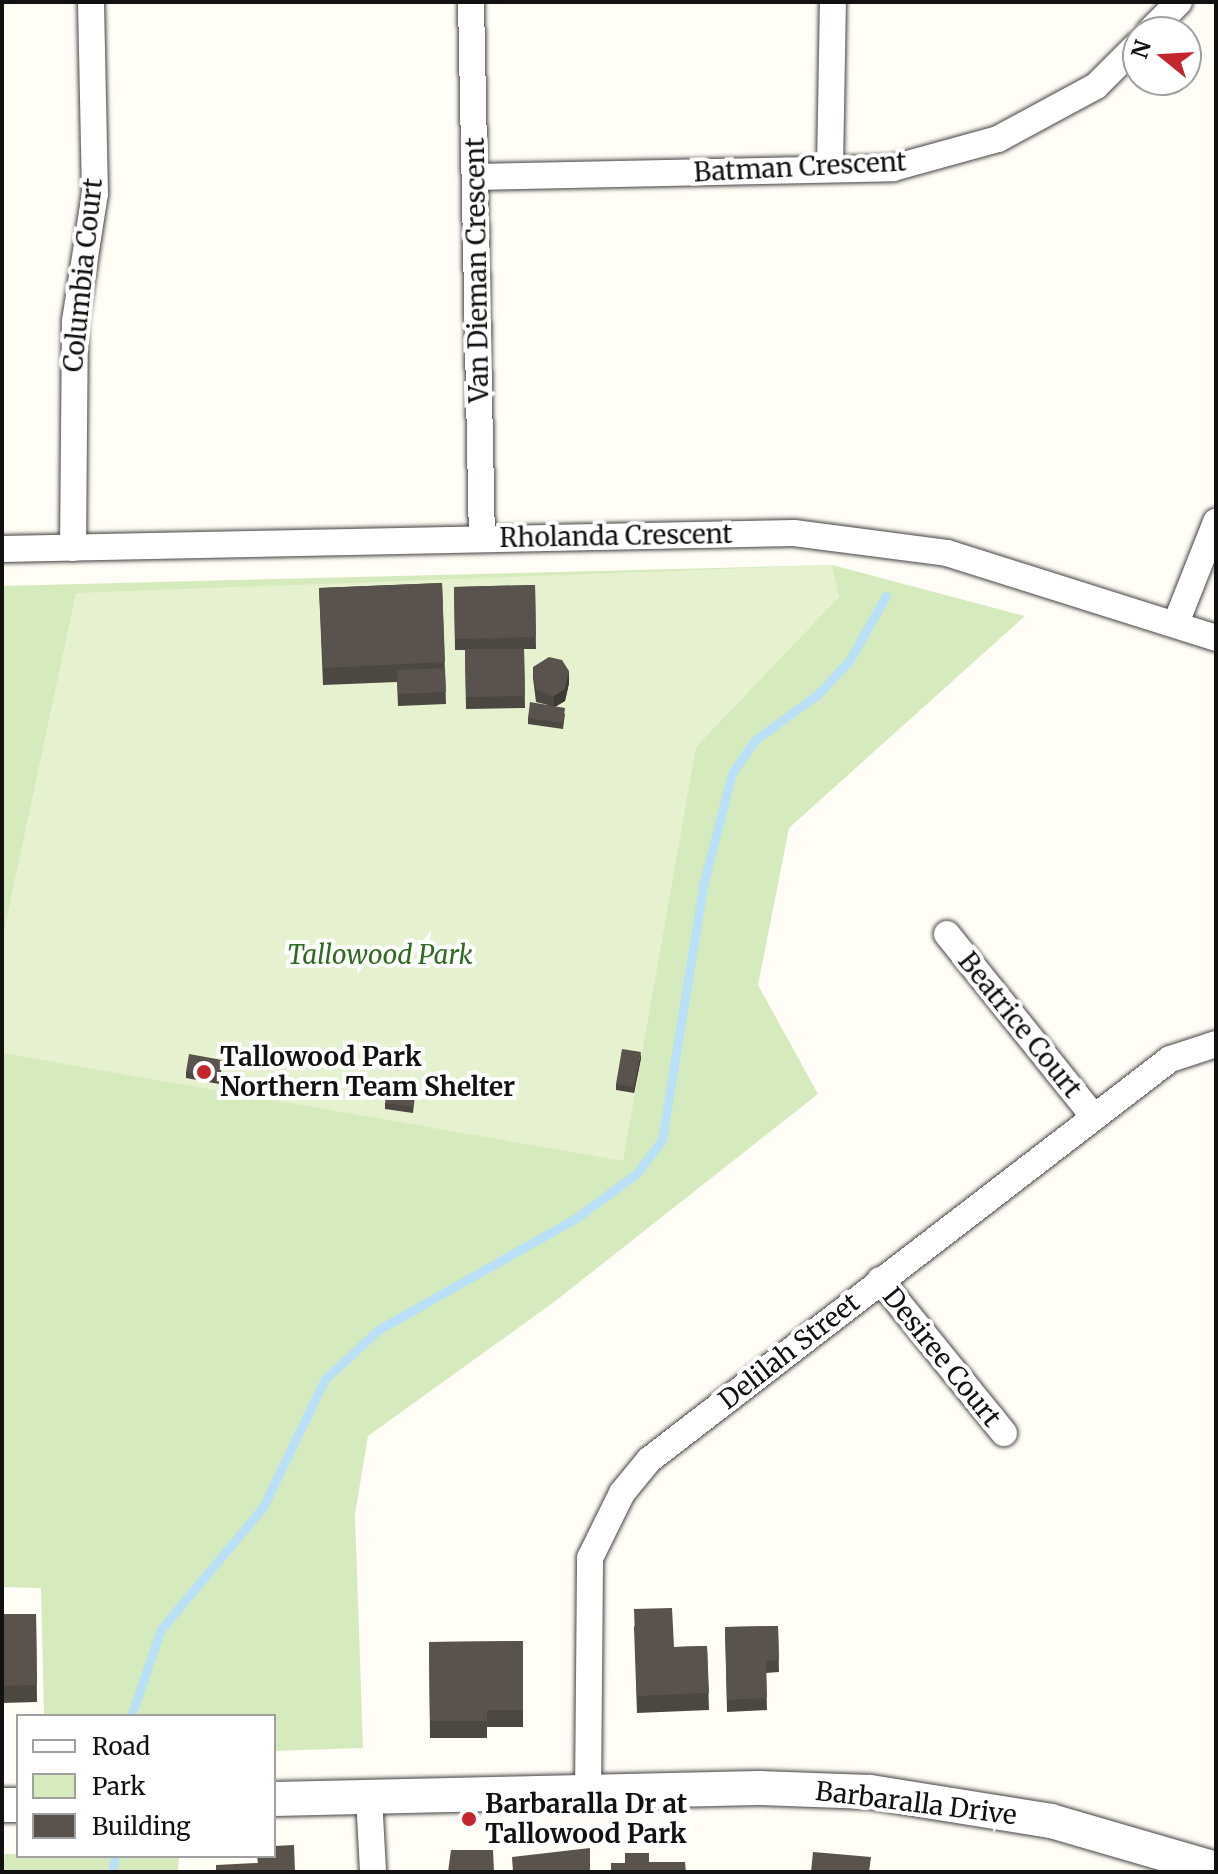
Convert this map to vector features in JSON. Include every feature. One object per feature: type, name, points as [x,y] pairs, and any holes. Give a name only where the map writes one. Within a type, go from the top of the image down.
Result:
[{"type":"street","name":"Columbia Court","points":[[73,548],[75,321],[95,194],[91,2]]},
{"type":"street","name":"Van Dieman Crescent","points":[[471,2],[482,539]]},
{"type":"street","points":[[830,169],[833,2]]},
{"type":"street","name":"Batman Crescent","points":[[475,177],[893,168],[998,139],[1096,86],[1122,60]]},
{"type":"street","points":[[1176,623],[1216,522]]},
{"type":"street","name":"Rholanda Crescent","points":[[2,549],[794,533],[868,540],[987,564],[1216,638]]},
{"type":"street","name":"Beatrice Court","points":[[947,934],[1094,1117]]},
{"type":"street","name":"Delilah Street","points":[[588,1794],[590,1558],[622,1493],[649,1460],[1170,1059],[1216,1044]]},
{"type":"street","name":"Desiree Court","points":[[880,1280],[1004,1433]]},
{"type":"street","name":"Barbaralla Drive","points":[[276,1799],[870,1792],[1051,1821],[1216,1869]]},
{"type":"street","points":[[369,1797],[373,1872]]},
{"type":"green space","name":"Tallowood Park","points":[[832,565],[1025,616],[789,828],[758,985],[818,1094],[554,1302],[368,1436],[355,1514],[363,1748],[276,1751],[276,1714],[44,1714],[41,1588],[2,1587],[2,586]]},
{"type":"green space","points":[[832,565],[839,597],[696,747],[623,1161],[2,1053],[2,940],[76,593]]},
{"type":"green space","points":[[5,1854],[16,1854],[16,1858],[179,1858],[178,1872],[2,1872]]},
{"type":"building","points":[[442,583],[445,662],[323,668],[319,588]]},
{"type":"building","points":[[535,585],[536,637],[455,639],[454,587]]},
{"type":"building","points":[[465,649],[524,649],[525,696],[466,697]]},
{"type":"building","points":[[549,657],[562,660],[569,671],[565,689],[554,696],[536,690],[533,667]]},
{"type":"building","points":[[445,668],[446,692],[398,694],[397,670]]},
{"type":"building","points":[[530,702],[565,708],[563,723],[528,718]]},
{"type":"building","points":[[622,1049],[641,1052],[634,1087],[616,1084]]},
{"type":"building","name":"Tallowood Park Northern Team Shelter","points":[[189,1054],[222,1060],[219,1078],[186,1072]]},
{"type":"building","points":[[388,1085],[415,1089],[413,1107],[385,1103]]},
{"type":"building","points":[[672,1608],[674,1647],[707,1646],[709,1693],[637,1696],[634,1609]]},
{"type":"building","points":[[2,1614],[36,1614],[37,1685],[2,1686]]},
{"type":"building","points":[[778,1626],[779,1660],[766,1661],[767,1698],[727,1700],[725,1627]]},
{"type":"building","points":[[523,1641],[523,1710],[487,1710],[487,1721],[430,1721],[429,1642]]},
{"type":"building","points":[[294,1845],[295,1872],[216,1872],[216,1865],[258,1863],[257,1858],[276,1858],[276,1846]]},
{"type":"building","points":[[590,1848],[590,1872],[513,1872],[512,1857]]},
{"type":"building","points":[[451,1850],[493,1850],[494,1872],[448,1872]]},
{"type":"building","points":[[813,1852],[871,1857],[869,1872],[811,1872]]},
{"type":"building","points":[[625,1853],[649,1853],[649,1862],[685,1862],[686,1872],[611,1872],[611,1863],[625,1863]]},
{"type":"waterway","points":[[132,1714],[161,1629],[263,1507],[325,1379],[378,1330],[576,1218],[636,1174],[662,1140],[703,886],[732,773],[755,740],[818,694],[849,661],[886,596]]},
{"type":"waterway","points":[[112,1872],[115,1858]]},
{"type":"place","name":"Tallowood Park Northern Team Shelter","points":[[204,1072]]},
{"type":"place","name":"Barbaralla Dr at Tallowood Park","points":[[469,1819]]}]
